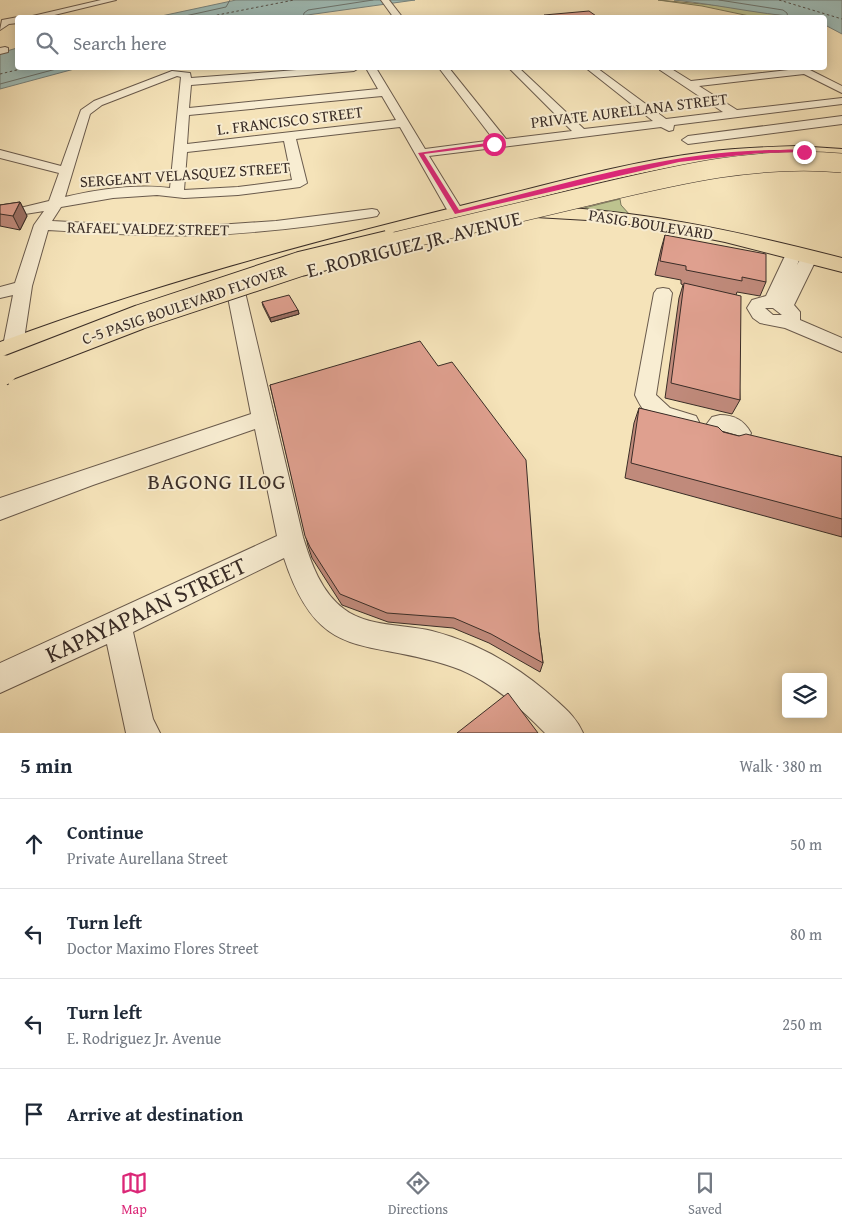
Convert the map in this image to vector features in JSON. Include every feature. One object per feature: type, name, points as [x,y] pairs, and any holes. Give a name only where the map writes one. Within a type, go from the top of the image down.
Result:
[{"type":"main road","name":"E. RODRIGUEZ JR. AVENUE","points":[[4,352],[236,292],[339,262],[602,177],[679,161],[760,152],[842,154]]},
{"type":"main road","name":"C-5 PASIG BOULEVARD FLYOVER","points":[[4,352],[295,258],[674,167],[762,155],[842,154]]},
{"type":"main road","name":"C-5 PASIG BOULEVARD FLYOVER","points":[[0,371],[140,317],[300,264],[693,170],[767,161],[810,160],[842,163]]},
{"type":"main road","name":"E. RODRIGUEZ JR. AVENUE","points":[[0,381],[97,328],[246,268],[340,241],[462,221],[547,212],[736,171],[773,167],[842,168]]},
{"type":"main road","points":[[644,190],[630,199],[631,208],[641,216],[657,223]]},
{"type":"main road","name":"PASIG BOULEVARD","points":[[547,212],[616,216],[657,223],[752,242],[842,265]]},
{"type":"main road","name":"PASIG BOULEVARD","points":[[462,221],[592,222],[677,233],[842,271]]},
{"type":"street","points":[[42,15],[112,0]]},
{"type":"street","points":[[385,0],[398,15]]},
{"type":"street","points":[[2,23],[15,21]]},
{"type":"street","points":[[4,352],[22,286],[42,225],[56,203],[86,112],[90,108],[98,103],[176,73],[184,78],[320,70]]},
{"type":"street","points":[[372,70],[462,221]]},
{"type":"street","points":[[446,70],[503,143]]},
{"type":"street","points":[[516,70],[581,133]]},
{"type":"street","points":[[594,70],[662,123],[707,154]]},
{"type":"street","points":[[667,70],[734,114]]},
{"type":"street","points":[[690,84],[795,70]]},
{"type":"street","points":[[804,70],[842,90]]},
{"type":"street","points":[[177,192],[184,78]]},
{"type":"street","points":[[183,112],[384,92]]},
{"type":"street","name":"PRIVATE AURELLANA STREET","points":[[420,153],[842,101]]},
{"type":"street","points":[[688,140],[842,120]]},
{"type":"street","name":"L. FRANCISCO STREET","points":[[180,149],[403,123]]},
{"type":"street","name":"SERGEANT VELASQUEZ STREET","points":[[0,214],[20,212],[56,203],[113,194],[157,191],[238,191],[300,183],[289,137]]},
{"type":"street","points":[[602,177],[610,172],[707,154],[757,149],[842,154]]},
{"type":"street","points":[[0,154],[65,171]]},
{"type":"street","name":"RAFAEL VALDEZ STREET","points":[[42,225],[133,231],[230,230],[317,222],[372,213]]},
{"type":"street","points":[[778,311],[800,260]]},
{"type":"street","points":[[0,293],[22,286]]},
{"type":"street","points":[[672,291],[644,395],[651,406],[662,414],[714,429]]},
{"type":"street","points":[[236,292],[291,542],[312,592],[321,607],[331,617],[356,630],[455,652],[477,662],[500,674],[522,689],[567,733]]},
{"type":"street","points":[[737,304],[778,311],[842,336]]},
{"type":"street","points":[[778,311],[842,346]]},
{"type":"street","points":[[0,509],[85,478],[263,418]]},
{"type":"street","name":"KAPAYAPAAN STREET","points":[[0,678],[117,625],[291,542]]},
{"type":"street","points":[[117,625],[139,725],[144,733]]},
{"type":"green space","points":[[658,0],[725,6],[783,15],[745,15],[702,6]]},
{"type":"green space","points":[[620,199],[621,205],[630,215],[576,210]]},
{"type":"water","points":[[236,0],[415,0],[307,15],[166,15]]},
{"type":"water","points":[[674,0],[842,0],[842,34],[827,26],[827,15],[777,15]]},
{"type":"water","points":[[15,49],[15,70],[71,70],[0,89],[0,53]]},
{"type":"building","points":[[589,11],[595,15],[544,15]]},
{"type":"building","points":[[20,202],[13,216],[0,214],[0,205]]},
{"type":"building","points":[[665,235],[766,254],[766,282],[742,277],[742,281],[686,270],[686,266],[660,261]]},
{"type":"building","points":[[684,283],[741,296],[740,400],[671,383]]},
{"type":"building","points":[[289,295],[298,310],[270,318],[262,302]]},
{"type":"building","points":[[420,341],[438,366],[452,362],[526,460],[543,663],[491,634],[454,618],[387,613],[340,594],[305,536],[270,385]]},
{"type":"building","points":[[639,408],[718,427],[723,432],[739,436],[746,434],[842,457],[842,519],[631,463]]},
{"type":"building","points":[[508,693],[538,733],[457,733]]},
{"type":"ferry route","points":[[217,15],[294,0]]},
{"type":"ferry route","points":[[779,0],[842,19]]},
{"type":"ferry route","points":[[0,74],[17,70]]},
{"type":"district","name":"BAGONG ILOG","points":[[217,481]]},
{"type":"route","points":[[494,144],[420,153],[457,212],[602,177],[679,161],[760,152],[804,152]]}]
